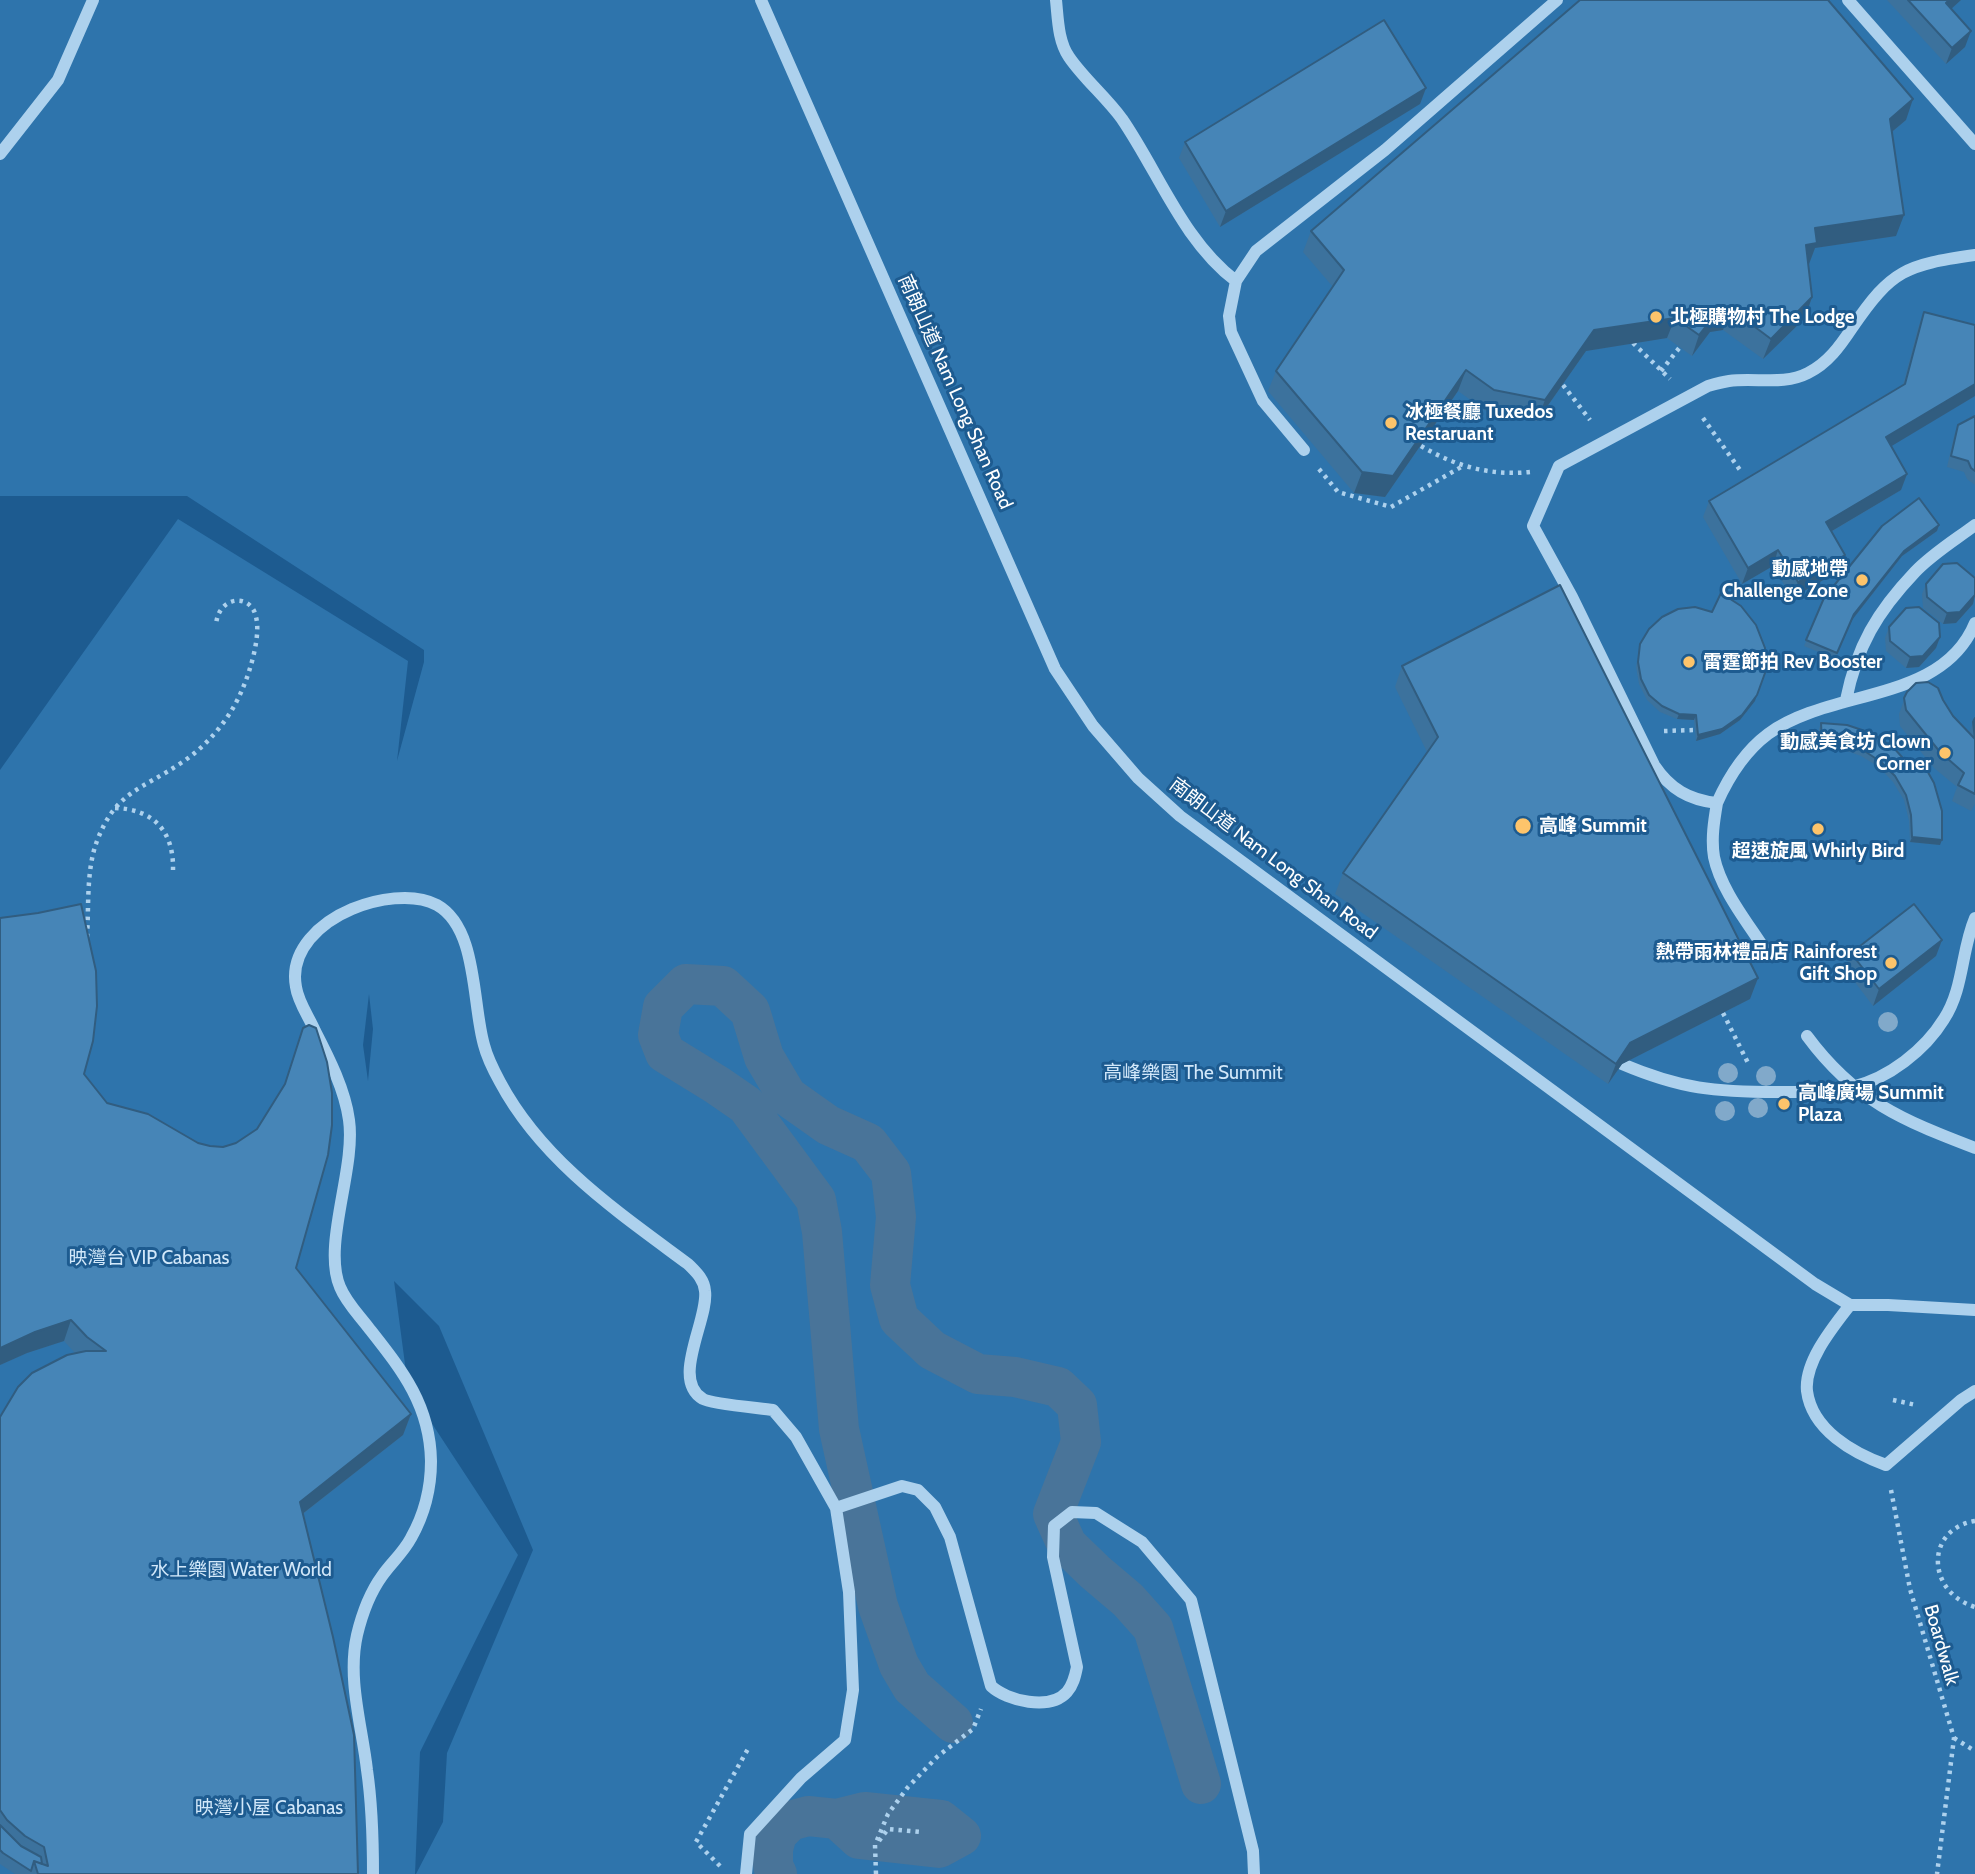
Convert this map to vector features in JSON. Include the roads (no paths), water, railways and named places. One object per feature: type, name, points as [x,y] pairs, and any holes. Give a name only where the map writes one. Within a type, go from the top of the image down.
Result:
[{"type":"street","points":[[0,154],[58,80],[93,0]]},
{"type":"street","name":"南朗山道 Nam Long Shan Road","points":[[761,0],[1055,669],[1093,726],[1138,778],[1180,816],[1815,1284],[1850,1305]]},
{"type":"street","points":[[1056,0],[1060,36],[1069,57],[1121,118],[1196,243],[1220,270],[1236,281]]},
{"type":"street","points":[[1304,450],[1263,401],[1231,332],[1229,316],[1236,281],[1256,251],[1385,150],[1557,0]]},
{"type":"street","points":[[1848,0],[1975,144]]},
{"type":"street","points":[[1717,803],[1696,799],[1676,790],[1654,765],[1572,597],[1533,527],[1559,466],[1708,386],[1728,381],[1789,380],[1807,374],[1837,350],[1875,295],[1891,279],[1910,268],[1932,261],[1975,255]]},
{"type":"street","points":[[1846,700],[1853,667],[1869,630],[1916,571],[1975,525]]},
{"type":"street","points":[[1767,953],[1724,884],[1714,858],[1713,830],[1717,803],[1737,765],[1769,733],[1787,722],[1927,675],[1960,648],[1975,623]]},
{"type":"street","points":[[373,1874],[368,1774],[353,1667],[355,1642],[361,1616],[371,1595],[411,1538],[421,1517],[428,1494],[431,1463],[428,1433],[420,1402],[406,1375],[340,1287],[335,1255],[350,1147],[349,1119],[328,1056],[296,988],[296,962],[309,939],[329,920],[356,907],[404,898],[422,898],[441,907],[455,920],[466,946],[484,1047],[500,1083],[534,1133],[571,1175],[688,1264],[701,1278],[706,1301],[690,1365],[689,1380],[695,1391],[704,1399],[773,1410],[796,1437],[836,1508],[849,1592],[853,1690],[845,1740],[801,1778],[750,1834],[746,1874]]},
{"type":"street","points":[[1622,1064],[1690,1088],[1726,1092],[1825,1091],[1853,1087],[1875,1079],[1895,1068],[1930,1038],[1944,1020],[1958,989],[1975,918]]},
{"type":"street","points":[[1807,1037],[1827,1063],[1879,1106],[1907,1121],[1975,1148]]},
{"type":"street","points":[[1975,1310],[1850,1305],[1826,1336],[1811,1366],[1807,1390],[1816,1415],[1832,1435],[1863,1457],[1886,1465],[1975,1391]]},
{"type":"street","points":[[836,1508],[902,1486],[918,1490],[935,1507],[950,1537],[991,1686],[1001,1695],[1032,1702],[1053,1700],[1065,1695],[1074,1682],[1077,1667],[1053,1557],[1054,1526],[1072,1513],[1096,1513],[1142,1542],[1191,1600],[1253,1851],[1254,1874]]},
{"type":"waterway","points":[[953,1723],[912,1687],[899,1665],[878,1606],[839,1429],[822,1232],[816,1200],[746,1105],[665,1053],[658,1035],[663,1007],[686,984],[723,986],[750,1011],[764,1057],[787,1096],[828,1125],[868,1143],[891,1173],[896,1217],[890,1285],[899,1319],[932,1350],[978,1374],[1015,1377],[1058,1387],[1077,1405],[1081,1442],[1053,1514],[1067,1545],[1128,1600],[1153,1628],[1201,1784]]},
{"type":"waterway","points":[[777,1874],[773,1866],[773,1849],[777,1834],[790,1821],[808,1816],[837,1819],[865,1812],[941,1820],[961,1836],[939,1848],[859,1839],[837,1819]]},
{"type":"place","name":"北極購物村 The Lodge","points":[[1656,317]]},
{"type":"place","name":"冰極餐廳 Tuxedos Restaruant","points":[[1391,423]]},
{"type":"place","name":"動感地帶 Challenge Zone","points":[[1862,580]]},
{"type":"place","name":"雷霆節拍 Rev Booster","points":[[1689,662]]},
{"type":"place","name":"動感美食坊 Clown Corner","points":[[1945,753]]},
{"type":"place","name":"高峰 Summit","points":[[1523,826]]},
{"type":"place","name":"超速旋風 Whirly Bird","points":[[1818,829]]},
{"type":"place","name":"熱帶雨林禮品店 Rainforest Gift Shop","points":[[1891,963]]},
{"type":"place","name":"高峰廣場 Summit Plaza","points":[[1784,1104]]},
{"type":"park label","name":"高峰樂園 The Summit","points":[[1193,1073]]},
{"type":"park label","name":"映灣台 VIP Cabanas","points":[[149,1258]]},
{"type":"park label","name":"水上樂園 Water World","points":[[241,1570]]},
{"type":"park label","name":"映灣小屋 Cabanas","points":[[269,1808]]}]
